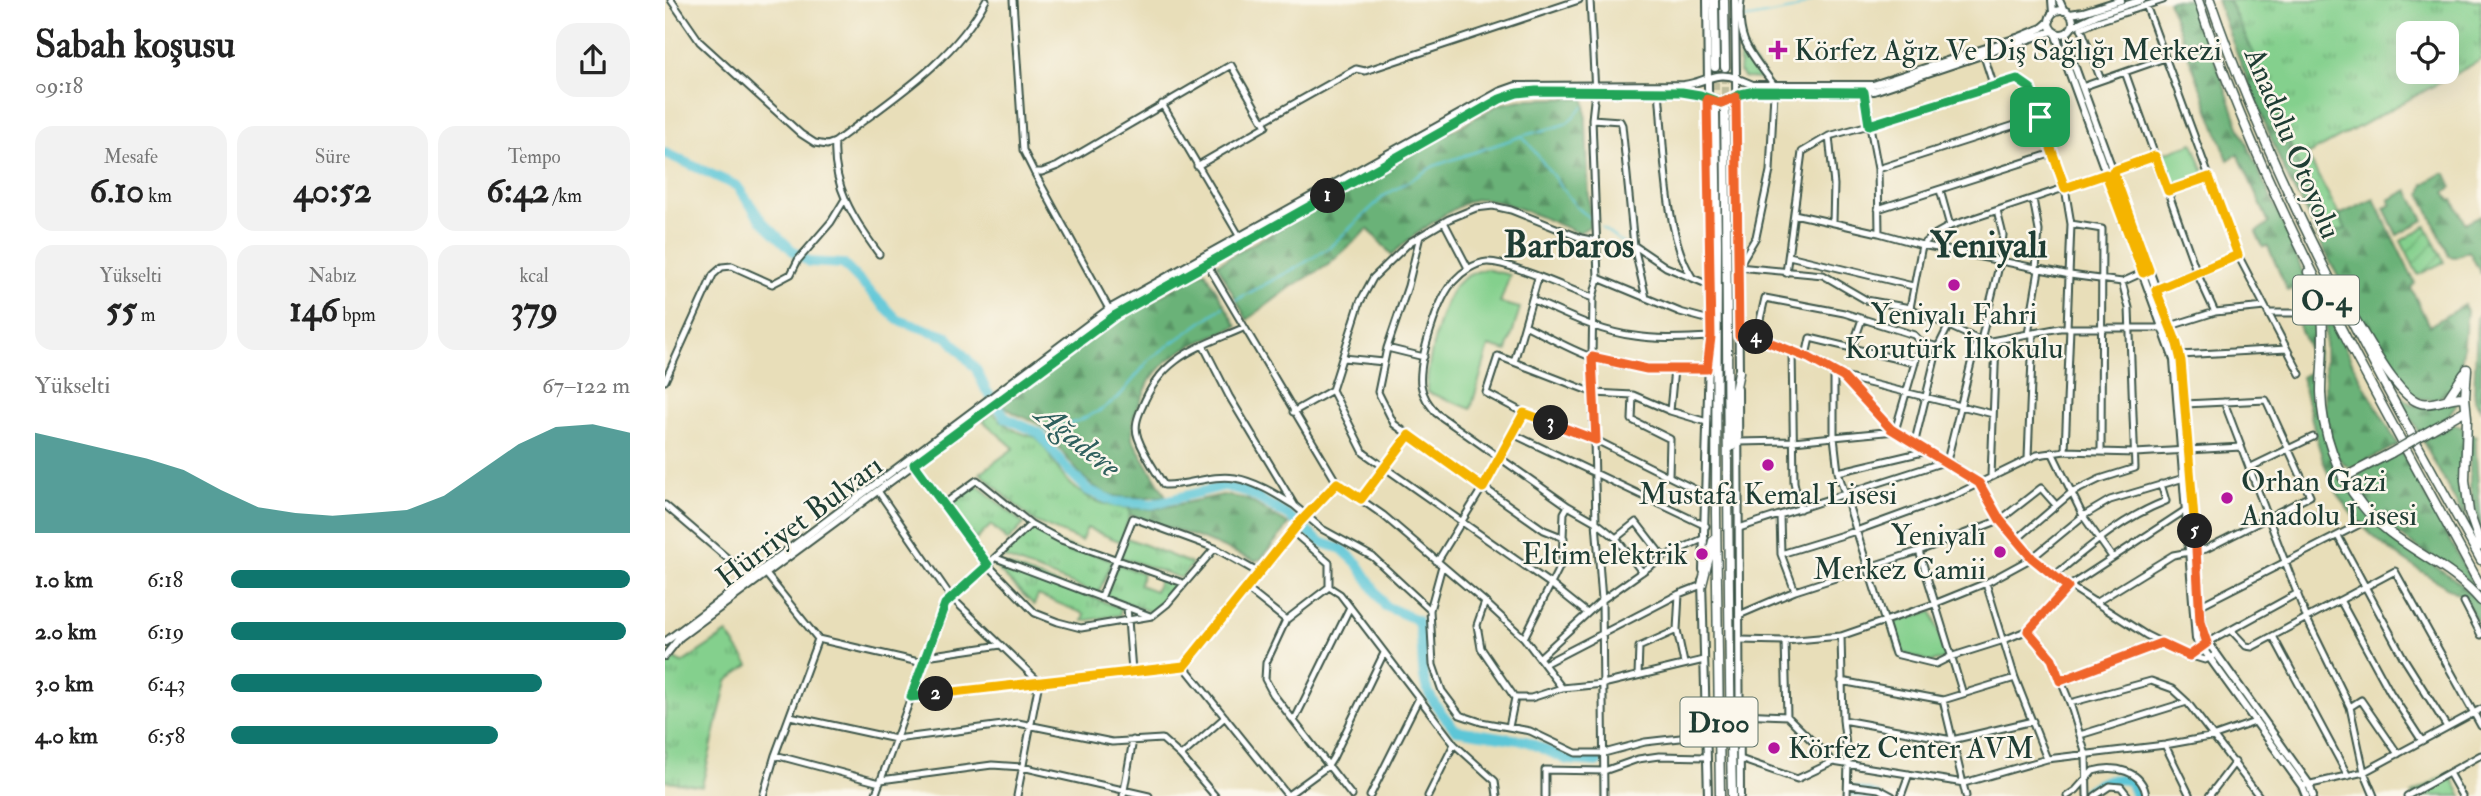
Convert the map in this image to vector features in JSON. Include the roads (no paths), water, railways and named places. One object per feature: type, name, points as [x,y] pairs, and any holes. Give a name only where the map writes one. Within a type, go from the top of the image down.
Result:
[{"type":"highway","points":[[1714,0],[1715,67]]},
{"type":"highway","points":[[1724,0],[1725,67]]},
{"type":"highway","name":"Anadolu Otoyolu","points":[[2198,0],[2242,117],[2294,236],[2481,587]]},
{"type":"highway","name":"Anadolu Otoyolu","points":[[2210,0],[2292,205],[2325,272],[2481,561]]},
{"type":"highway","name":"D100","points":[[1715,110],[1720,796]]},
{"type":"highway","name":"D100","points":[[1725,110],[1727,519],[1732,796]]},
{"type":"highway","points":[[2294,236],[2320,307],[2323,327],[2322,408],[2331,450],[2343,478],[2363,507],[2384,529],[2457,577],[2481,601]]},
{"type":"highway","points":[[2325,272],[2407,396],[2425,404],[2465,397]]},
{"type":"highway","points":[[1711,337],[1716,485]]},
{"type":"highway","points":[[2448,398],[2467,369],[2466,494],[2481,546]]},
{"type":"highway","points":[[1727,519],[1732,488],[1734,396],[1739,372]]},
{"type":"highway","points":[[2343,478],[2466,410]]},
{"type":"highway","points":[[2448,421],[2461,423],[2467,430]]},
{"type":"highway","points":[[1702,585],[1716,532]]},
{"type":"main road","points":[[1707,0],[1711,337],[1707,369],[1706,526],[1702,585],[1708,796]]},
{"type":"main road","points":[[1735,0],[1740,796]]},
{"type":"main road","points":[[2052,0],[2053,13],[2050,21],[2167,328],[2180,355],[2185,404],[2186,509],[2193,551],[2193,627],[2255,722],[2305,785],[2306,796]]},
{"type":"main road","points":[[2059,0],[2073,18],[2073,26]]},
{"type":"main road","points":[[2053,13],[2083,12],[2122,0]]},
{"type":"main road","points":[[2109,172],[2068,48],[2067,33],[2086,18],[2144,3]]},
{"type":"main road","name":"Hürriyet Bulvarı","points":[[1863,89],[2001,44],[2039,29],[2050,21]]},
{"type":"main road","name":"Hürriyet Bulvarı","points":[[665,642],[747,579],[987,405],[1109,309],[1499,92],[1515,86],[1659,91],[1689,93],[1721,103],[1749,92],[1774,89],[1863,89],[1984,56],[2054,32]]},
{"type":"main road","points":[[2054,32],[2067,33]]},
{"type":"main road","name":"Hürriyet Bulvarı","points":[[997,397],[1114,316],[1500,99],[1517,93],[1536,91],[1693,84],[1722,74],[1748,84],[1774,89]]},
{"type":"main road","points":[[2146,272],[2156,290],[2176,370],[2204,645]]},
{"type":"main road","name":"Hürriyet Bulvarı","points":[[665,655],[680,637],[878,491],[912,461]]},
{"type":"main road","points":[[2212,657],[2313,796]]},
{"type":"street","points":[[671,0],[700,42],[801,134],[815,143],[827,145],[835,142],[952,50],[974,22],[986,0]]},
{"type":"street","points":[[1013,0],[1023,150],[1109,309]]},
{"type":"street","points":[[1263,121],[1356,69],[1365,71],[1579,0]]},
{"type":"street","points":[[1590,0],[1595,88],[1592,120],[1598,278],[1593,299],[1592,357],[1596,440],[1594,474],[1602,600],[1604,796]]},
{"type":"street","points":[[1741,0],[1739,25],[1743,40],[1774,89],[1770,171],[1755,237],[1738,267],[1823,275],[1866,300],[1910,308],[1979,339],[1996,341],[2069,328],[2167,328],[2215,312],[2266,310],[2294,313]]},
{"type":"street","points":[[2101,79],[2081,28],[2144,3],[2163,0]]},
{"type":"street","points":[[2144,3],[2238,255],[2299,374]]},
{"type":"street","points":[[1984,56],[1993,85]]},
{"type":"street","points":[[2082,87],[2165,58]]},
{"type":"street","points":[[1034,172],[1042,173],[1058,166],[1231,65],[1266,126],[1197,166]]},
{"type":"street","points":[[2125,72],[2197,273],[2215,312]]},
{"type":"street","points":[[1786,273],[1802,152],[1829,136],[2017,79],[2030,88],[2065,188],[2071,225],[2065,451]]},
{"type":"street","points":[[1863,89],[1878,169],[1879,233]]},
{"type":"street","points":[[1659,91],[1670,207],[1682,262],[1692,278]]},
{"type":"street","points":[[1162,104],[1244,244]]},
{"type":"street","points":[[1878,169],[2040,117]]},
{"type":"street","points":[[1592,120],[1616,120],[1622,125],[1634,246],[1646,298]]},
{"type":"street","points":[[1829,136],[1834,185],[1833,222]]},
{"type":"street","points":[[835,142],[835,169],[845,199],[855,221],[879,254]]},
{"type":"street","points":[[1878,209],[2053,153]]},
{"type":"street","points":[[1910,308],[1922,245],[1932,236],[1950,226],[2155,156]]},
{"type":"street","points":[[2168,191],[2209,177]]},
{"type":"street","points":[[1940,190],[1950,226]]},
{"type":"street","points":[[665,381],[712,275],[722,267],[731,267],[772,284],[791,274],[798,260],[831,222],[845,199]]},
{"type":"street","points":[[2028,458],[2031,333],[2039,231],[2033,199]]},
{"type":"street","points":[[1587,613],[1552,585],[1364,453],[1332,390],[1360,302],[1373,278],[1409,242],[1444,222],[1476,208],[1493,206],[1511,210],[1581,238],[1597,241]]},
{"type":"street","points":[[1947,461],[2000,262],[2003,235],[1997,211]]},
{"type":"street","points":[[1794,214],[1922,245],[2070,275],[2122,282],[2146,272]]},
{"type":"street","points":[[1444,222],[1468,268]]},
{"type":"street","points":[[2071,225],[2102,229],[2101,452]]},
{"type":"street","points":[[1420,236],[1408,286],[1387,348],[1378,392],[1394,424],[1545,530],[1564,538]]},
{"type":"street","points":[[1634,246],[1666,267],[1709,285]]},
{"type":"street","points":[[2156,290],[2238,255]]},
{"type":"street","points":[[1789,256],[1913,286]]},
{"type":"street","points":[[1593,299],[1507,265],[1486,262],[1468,268],[1453,281],[1443,297],[1424,357],[1421,383],[1424,398],[1436,413],[1568,506],[1596,522],[1616,538],[1642,572]]},
{"type":"street","points":[[1207,264],[1337,483],[1383,515],[1485,602],[1524,638],[1562,688]]},
{"type":"street","points":[[1514,362],[1538,278]]},
{"type":"street","points":[[1598,278],[1680,312],[1710,320]]},
{"type":"street","points":[[2017,540],[2071,493],[2100,479],[2136,468],[2128,300],[2122,282]]},
{"type":"street","points":[[1756,337],[1765,298],[1862,319],[1914,335],[1921,342],[1938,347]]},
{"type":"street","points":[[1533,300],[1593,326],[1632,336],[1671,339],[1711,337]]},
{"type":"street","points":[[1851,348],[1862,319]]},
{"type":"street","points":[[1525,325],[1592,357],[1647,369],[1707,369]]},
{"type":"street","points":[[1914,445],[1938,347],[1948,327]]},
{"type":"street","points":[[1243,328],[1187,352],[1171,363],[1153,383],[1136,422],[1137,437],[1164,485],[1179,486],[1234,478],[1273,492],[1322,529],[1373,557],[1430,610]]},
{"type":"street","points":[[1739,336],[1756,337],[1806,356],[1843,377],[1895,431],[1979,483],[2000,520],[2032,558],[2068,587],[2161,643],[2199,659],[2212,657]]},
{"type":"street","points":[[1806,356],[1810,338],[1914,362]]},
{"type":"street","points":[[1991,476],[1996,341]]},
{"type":"street","points":[[1895,431],[1921,342]]},
{"type":"street","points":[[1203,345],[1229,396],[1295,506]]},
{"type":"street","points":[[1387,348],[1424,357]]},
{"type":"street","points":[[2180,355],[2287,349]]},
{"type":"street","points":[[1792,351],[1794,482],[1800,509]]},
{"type":"street","points":[[1706,495],[1596,440],[1524,413],[1486,393],[1498,356],[1594,393],[1633,395],[1670,411],[1707,422]]},
{"type":"street","points":[[1343,358],[1384,362]]},
{"type":"street","points":[[1670,411],[1674,369]]},
{"type":"street","points":[[1835,372],[1838,472],[1895,654],[1935,664],[2028,631],[2068,587],[2186,509]]},
{"type":"street","points":[[1843,377],[1993,414]]},
{"type":"street","points":[[1293,412],[1332,390]]},
{"type":"street","points":[[1633,395],[1632,420],[1670,439],[1669,476]]},
{"type":"street","points":[[2095,603],[2168,558],[2181,552],[2206,549],[2310,496],[2266,400],[2185,404]]},
{"type":"street","points":[[2224,402],[2307,619],[2350,707],[2364,772],[2374,796]]},
{"type":"street","points":[[1524,413],[1440,564],[1430,610],[1433,665],[1442,691],[1460,715],[1481,722],[1530,731],[1576,753],[1604,752],[1645,742],[1707,736]]},
{"type":"street","points":[[1738,442],[1793,441],[1895,431]]},
{"type":"street","points":[[1513,434],[1706,526]]},
{"type":"street","points":[[1361,499],[1409,435]]},
{"type":"street","points":[[2249,468],[2313,437]]},
{"type":"street","points":[[1781,554],[1856,531],[1955,495],[2028,458],[2052,452],[2135,453],[2241,447]]},
{"type":"street","points":[[1838,472],[1927,451]]},
{"type":"street","points":[[2052,452],[2083,516],[2112,557]]},
{"type":"street","points":[[912,461],[988,565],[1035,613],[1058,622],[1081,628],[1152,617],[1167,604],[1215,548]]},
{"type":"street","points":[[1739,528],[1947,461]]},
{"type":"street","points":[[1739,640],[1785,641],[1841,636],[1934,604],[1986,583],[2032,558],[2083,516],[2118,497],[2184,478]]},
{"type":"street","points":[[944,504],[977,481],[1031,524],[1061,540],[1184,583]]},
{"type":"street","points":[[911,697],[1184,666],[1305,515],[1337,483]]},
{"type":"street","points":[[2054,576],[2099,537],[2132,515],[2166,501],[2161,484]]},
{"type":"street","points":[[1739,615],[1795,592],[1919,551],[2000,520],[2042,488],[2056,505]]},
{"type":"street","points":[[878,491],[951,597],[1039,681]]},
{"type":"street","points":[[665,505],[734,564],[753,585]]},
{"type":"street","points":[[1524,638],[1562,562],[1564,513],[1568,506]]},
{"type":"street","points":[[1780,515],[1781,554],[1795,592]]},
{"type":"street","points":[[1101,598],[1133,518],[1215,548],[1259,573]]},
{"type":"street","points":[[1616,538],[1636,522],[1663,558]]},
{"type":"street","points":[[875,796],[945,604],[1031,524]]},
{"type":"street","points":[[2199,606],[2358,525]]},
{"type":"street","points":[[1293,530],[1329,563],[1329,587]]},
{"type":"street","points":[[2338,536],[2403,657],[2447,727]]},
{"type":"street","points":[[1539,658],[1602,600],[1663,558],[1705,538]]},
{"type":"street","points":[[1919,551],[1963,694]]},
{"type":"street","points":[[996,558],[1152,617]]},
{"type":"street","points":[[2231,630],[2249,647],[2395,571],[2481,726]]},
{"type":"street","points":[[766,575],[818,639],[923,663]]},
{"type":"street","points":[[1986,583],[2015,678],[2047,760]]},
{"type":"street","points":[[1544,664],[1679,594],[1702,585]]},
{"type":"street","points":[[1329,587],[1340,594],[1454,744],[1495,781],[1497,796]]},
{"type":"street","points":[[1329,587],[1286,620],[1266,663],[1265,679],[1273,694],[1352,796]]},
{"type":"street","points":[[1247,589],[1286,620]]},
{"type":"street","points":[[2189,656],[2298,593]]},
{"type":"street","points":[[1679,594],[1677,630],[1684,663]]},
{"type":"street","points":[[2340,600],[2390,692],[2422,741]]},
{"type":"street","points":[[1485,602],[1477,625],[1481,648],[1515,698],[1509,727]]},
{"type":"street","points":[[2464,602],[2481,635]]},
{"type":"street","points":[[1127,607],[1132,671]]},
{"type":"street","points":[[1294,721],[1350,607]]},
{"type":"street","points":[[1638,675],[1639,647],[1677,630]]},
{"type":"street","points":[[2028,631],[2052,659],[2070,703],[2085,755],[2087,796]]},
{"type":"street","points":[[1841,636],[1843,720],[1849,763],[1847,796]]},
{"type":"street","points":[[2273,636],[2348,776]]},
{"type":"street","points":[[764,796],[775,755],[818,639]]},
{"type":"street","points":[[1785,641],[1787,716]]},
{"type":"street","points":[[2060,681],[2161,643]]},
{"type":"street","points":[[926,656],[1002,646]]},
{"type":"street","points":[[1184,666],[1288,796],[1328,766],[1384,653]]},
{"type":"street","points":[[1515,698],[1531,698],[1562,688],[1603,684],[1704,660]]},
{"type":"street","points":[[1841,681],[1943,700],[2015,678]]},
{"type":"street","points":[[1017,796],[1039,681]]},
{"type":"street","points":[[2070,703],[2151,681],[2173,689],[2215,736],[2259,796]]},
{"type":"street","points":[[1370,796],[1419,698]]},
{"type":"street","points":[[1943,700],[1966,796]]},
{"type":"street","points":[[2350,707],[2361,700],[2398,754]]},
{"type":"street","points":[[2080,735],[2187,702]]},
{"type":"street","points":[[2305,785],[2364,772],[2481,709]]},
{"type":"street","points":[[1740,714],[1787,716],[1833,762]]},
{"type":"street","points":[[790,716],[896,740],[1018,723],[1112,742],[1162,739],[1181,756],[1215,796]]},
{"type":"street","points":[[1181,756],[1225,717]]},
{"type":"street","points":[[1843,720],[1952,740],[2033,721]]},
{"type":"street","points":[[1740,759],[1797,779],[1833,762],[1964,783],[2047,760],[2215,736],[2255,722]]},
{"type":"street","points":[[1124,794],[1133,740]]},
{"type":"street","points":[[1428,796],[1454,744]]},
{"type":"street","points":[[2165,745],[2190,796]]},
{"type":"street","points":[[775,755],[880,781],[992,765],[1022,767],[1124,794],[1149,796]]},
{"type":"street","points":[[2411,795],[2481,755]]},
{"type":"street","points":[[1545,796],[1545,770],[1604,771],[1659,756],[1706,757]]},
{"type":"street","points":[[2209,796],[2235,762]]},
{"type":"street","points":[[2067,796],[2093,771],[2118,768],[2136,776],[2145,789],[2145,796]]},
{"type":"street","points":[[2449,773],[2462,796]]},
{"type":"street","points":[[1901,796],[1909,774]]},
{"type":"street","points":[[1848,785],[1879,789],[1892,796]]},
{"type":"street","points":[[2095,796],[2111,786],[2121,787],[2128,796]]},
{"type":"waterway","points":[[1744,19],[1792,10],[1813,0]]},
{"type":"waterway","points":[[1236,300],[1330,247],[1384,196],[1434,166],[1567,123],[1583,107]]},
{"type":"waterway","points":[[1523,138],[1574,204],[1589,218]]},
{"type":"waterway","name":"Ağadere","points":[[665,153],[737,186],[762,221],[792,250],[810,262],[843,264],[898,320],[948,337],[976,369],[986,390],[1006,418],[1039,433],[1066,468],[1088,490],[1115,502],[1153,504],[1224,486],[1248,492],[1290,517],[1320,542],[1342,549],[1358,564],[1385,606],[1417,620],[1427,689],[1437,708],[1456,730],[1526,741],[1567,760],[1598,762]]},
{"type":"waterway","points":[[1601,227],[1632,250]]},
{"type":"waterway","points":[[1039,433],[1078,421],[1101,410],[1118,398],[1151,358],[1223,307]]},
{"type":"waterway","name":"Ağadere","points":[[2080,796],[2098,784],[2115,779],[2130,781],[2136,796]]},
{"type":"waterway","name":"Ağadere","points":[[1852,790],[1876,796]]},
{"type":"tunnel","points":[[1725,67],[1725,107]]},
{"type":"tunnel","points":[[1715,70],[1715,110]]},
{"type":"place","name":"Körfez Ağız Ve Diş Sağlığı Merkezi","points":[[1778,50]]},
{"type":"place","name":"Yeniyalı Fahri Korutürk İlkokulu","points":[[1954,285]]},
{"type":"place","name":"Mustafa Kemal Lisesi","points":[[1768,465]]},
{"type":"place","name":"Orhan Gazi Anadolu Lisesi","points":[[2227,498]]},
{"type":"place","name":"Yeniyalı Merkez Camii","points":[[2000,552]]},
{"type":"place","name":"Eltim elektrik","points":[[1702,554]]},
{"type":"place","name":"Körfez Center AVM","points":[[1774,748]]},
{"type":"district","name":"Barbaros","points":[[1569,244]]},
{"type":"district","name":"Yeniyalı","points":[[1989,244]]}]
